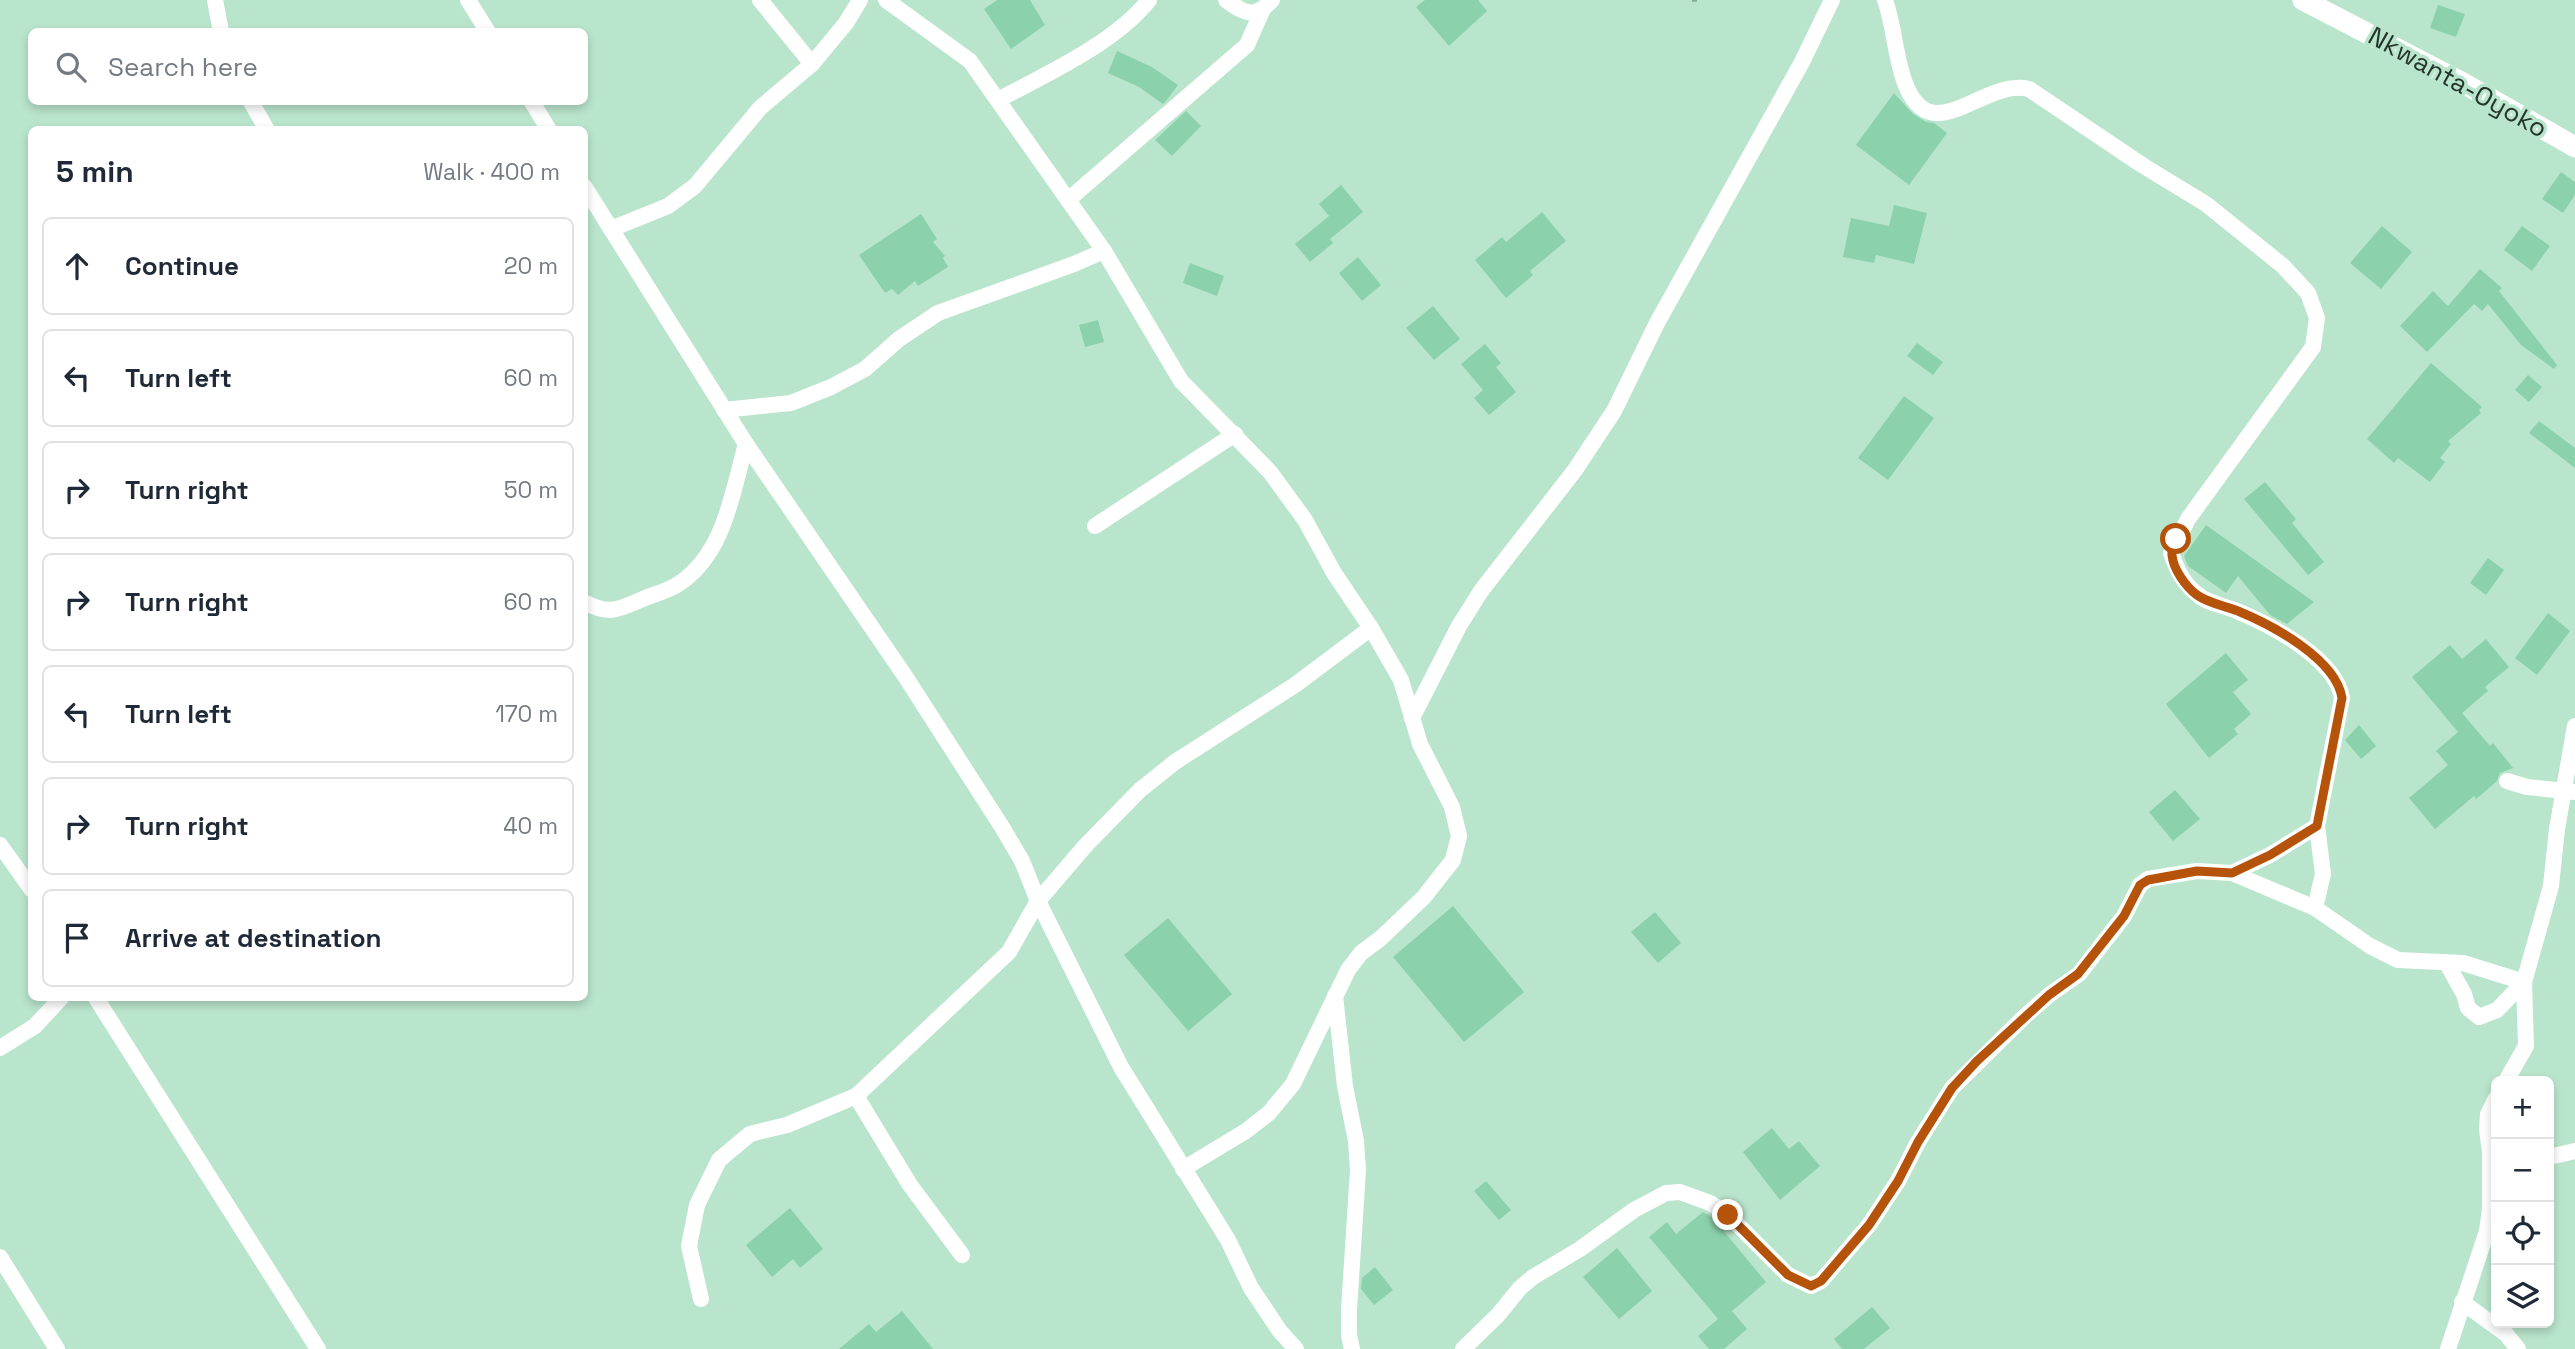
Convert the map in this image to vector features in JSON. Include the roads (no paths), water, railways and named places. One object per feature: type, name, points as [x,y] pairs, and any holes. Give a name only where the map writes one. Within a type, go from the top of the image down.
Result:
[{"type":"street","points":[[215,0],[220,28]]},
{"type":"street","points":[[468,0],[486,28]]},
{"type":"street","points":[[760,0],[813,64]]},
{"type":"street","points":[[611,229],[668,206],[695,186],[760,108],[813,64],[846,23],[860,0]]},
{"type":"street","points":[[886,0],[970,61],[1104,251],[1181,381],[1270,472],[1306,520],[1335,573],[1401,680],[1420,744],[1452,807],[1460,836],[1452,860],[1424,897],[1362,953],[1348,970],[1293,1084],[1269,1113],[1246,1131],[1183,1169]]},
{"type":"street","points":[[998,100],[1093,47],[1149,0]]},
{"type":"street","points":[[1226,0],[1237,8],[1252,13],[1268,5]]},
{"type":"street","points":[[1412,718],[1459,626],[1481,591],[1575,470],[1614,411],[1657,323],[1802,62],[1832,0]]},
{"type":"street","points":[[1885,0],[1893,23],[1906,85],[1914,101],[1926,110],[1938,115],[1954,111],[2004,88],[2017,86],[2029,89],[2057,105],[2142,166],[2206,204],[2283,266],[2308,293],[2317,318],[2314,347],[2188,519],[2171,553],[2178,573],[2198,596],[2240,612],[2284,634],[2323,664],[2340,687],[2340,712],[2317,826],[2323,874],[2315,908]]},
{"type":"street","name":"Nkwanta-Oyoko","points":[[2303,0],[2463,83],[2575,147]]},
{"type":"street","points":[[1068,200],[1247,45],[1268,5]]},
{"type":"street","points":[[253,105],[265,126]]},
{"type":"street","points":[[534,105],[547,126]]},
{"type":"street","points":[[588,192],[746,444],[905,676],[1022,861],[1038,901],[1121,1067],[1228,1240],[1251,1288],[1279,1330],[1296,1349]]},
{"type":"street","points":[[724,410],[791,403],[831,387],[865,369],[899,340],[938,313],[1104,251]]},
{"type":"street","points":[[1095,526],[1235,434]]},
{"type":"street","points":[[588,604],[597,609],[615,611],[679,584],[698,568],[718,540],[746,444]]},
{"type":"street","points":[[701,1299],[689,1246],[697,1205],[719,1160],[750,1134],[787,1125],[856,1096],[1009,952],[1038,901],[1086,845],[1140,790],[1175,762],[1295,685],[1371,628]]},
{"type":"street","points":[[2509,1076],[2526,1046],[2524,982],[2551,886],[2557,829],[2570,791],[2575,726]]},
{"type":"street","points":[[2507,781],[2527,787],[2570,791]]},
{"type":"street","points":[[2232,873],[2270,855],[2317,826]]},
{"type":"street","points":[[0,845],[28,884]]},
{"type":"street","points":[[1463,1349],[1498,1315],[1520,1288],[1533,1278],[1580,1249],[1634,1210],[1666,1193],[1680,1192],[1710,1203],[1728,1215],[1788,1275],[1811,1286],[1821,1281],[1884,1203],[1952,1088],[2032,1010],[2078,974],[2124,916],[2140,885],[2148,880],[2197,871],[2232,873],[2315,908],[2370,946],[2398,960],[2463,964],[2524,982]]},
{"type":"street","points":[[2446,962],[2465,994],[2468,1008],[2479,1017],[2497,1010],[2524,982]]},
{"type":"street","points":[[1335,996],[1358,1170],[1349,1310],[1349,1335],[1353,1349]]},
{"type":"street","points":[[0,1048],[35,1026],[58,1001]]},
{"type":"street","points":[[98,1001],[318,1349]]},
{"type":"street","points":[[856,1096],[910,1185],[962,1255]]},
{"type":"street","points":[[2491,1108],[2487,1129],[2491,1145]]},
{"type":"street","points":[[2554,1156],[2575,1151]]},
{"type":"street","points":[[2448,1349],[2487,1231],[2491,1190]]},
{"type":"street","points":[[0,1257],[57,1349]]},
{"type":"street","points":[[2462,1302],[2506,1334],[2518,1349]]}]
